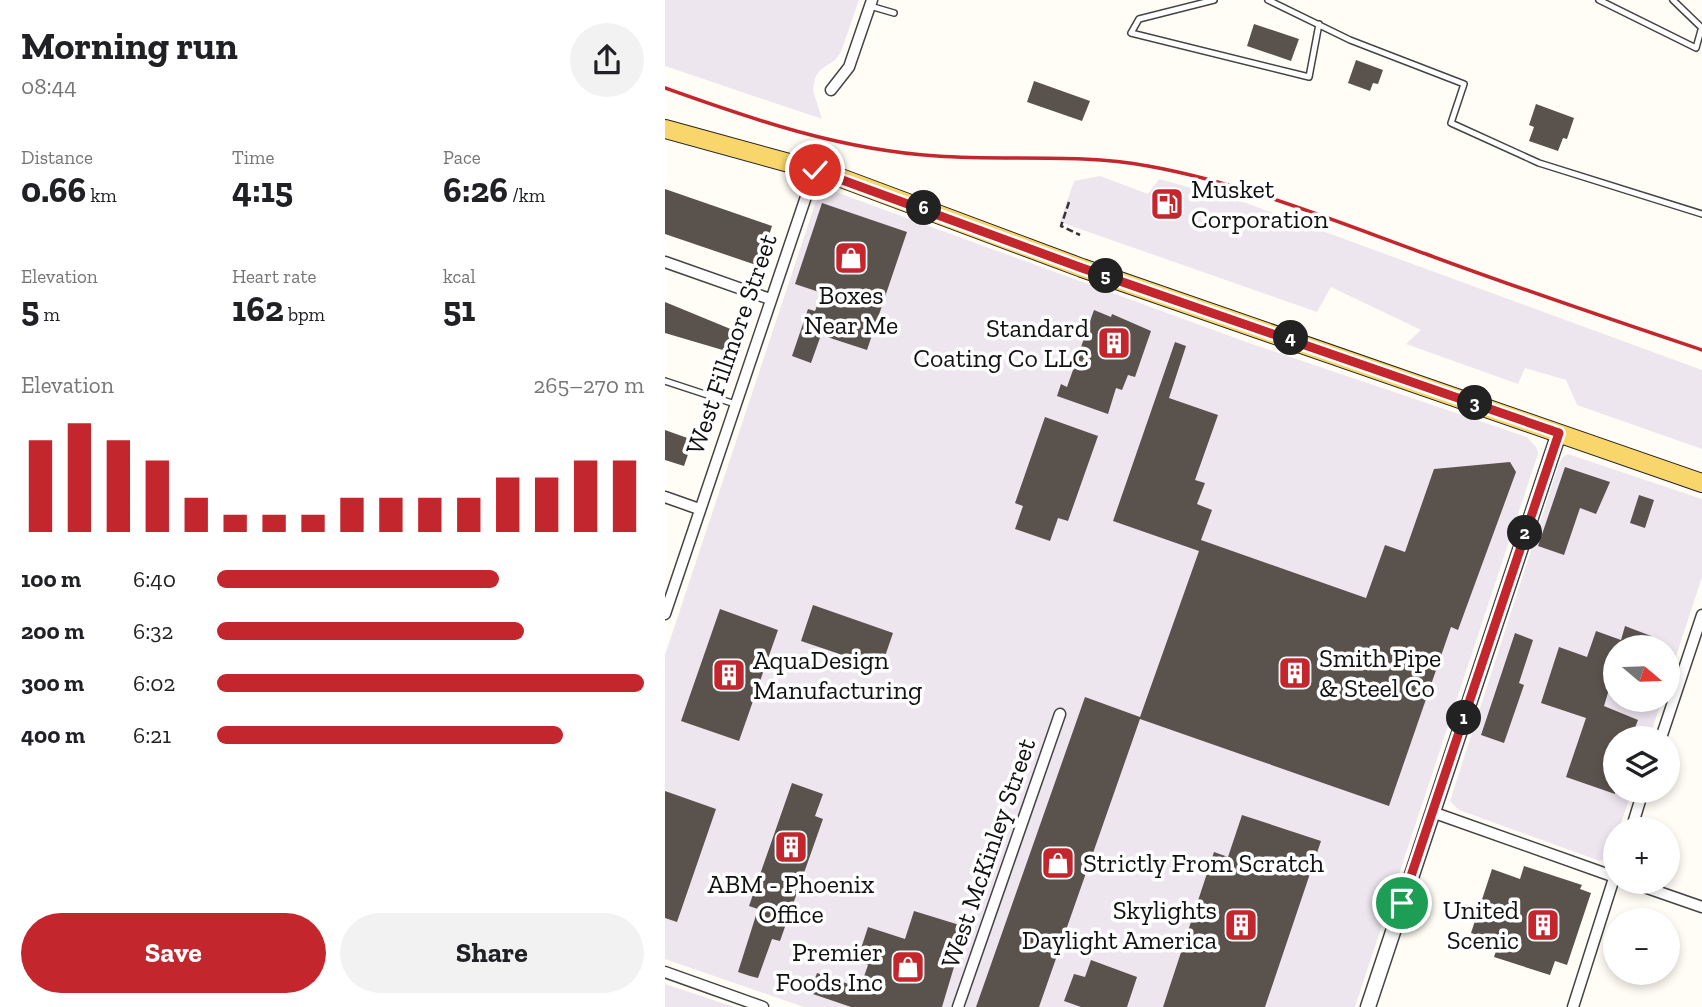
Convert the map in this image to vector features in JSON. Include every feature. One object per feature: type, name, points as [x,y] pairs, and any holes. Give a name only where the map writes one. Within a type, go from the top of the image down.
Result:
[{"type":"main road","points":[[665,129],[815,170],[1082,268],[1702,483]]},
{"type":"street","points":[[831,90],[849,67],[871,3]]},
{"type":"street","name":"West Fillmore Street","points":[[665,614],[815,170]]},
{"type":"street","points":[[665,262],[770,299]]},
{"type":"street","points":[[1367,1007],[1559,433]]},
{"type":"street","points":[[665,497],[699,509]]},
{"type":"street","points":[[1665,726],[1702,615]]},
{"type":"street","name":"West McKinley Street","points":[[958,1007],[1061,714]]},
{"type":"street","points":[[1432,812],[1603,872]]},
{"type":"street","points":[[1573,1007],[1609,894]]},
{"type":"street","points":[[1663,894],[1702,908]]},
{"type":"street","points":[[665,972],[763,1007]]},
{"type":"lane","points":[[1214,0],[1139,19],[1131,33],[1309,77],[1319,24]]},
{"type":"lane","points":[[1268,0],[1350,40],[1464,84],[1451,123],[1539,163],[1702,214]]},
{"type":"lane","points":[[1599,0],[1696,48],[1702,55]]},
{"type":"lane","points":[[1673,0],[1702,28],[1696,48]]},
{"type":"lane","points":[[871,3],[894,13]]},
{"type":"lane","points":[[665,381],[735,404]]},
{"type":"path","points":[[1069,202],[1061,226],[1080,235]]},
{"type":"shaded area","points":[[665,0],[859,0],[841,52],[835,60],[820,70],[815,78],[813,90],[822,119],[665,66]]},
{"type":"shaded area","name":"Musket Corporation","points":[[1100,176],[1148,194],[1159,179],[1246,203],[1702,370],[1702,449],[1577,405],[1566,380],[1525,368],[1518,384],[1406,344],[1421,330],[1331,287],[1317,312],[1060,222],[1074,181]]},
{"type":"shaded area","points":[[833,191],[1249,343],[1527,437],[1537,448],[1538,454],[1355,1007],[804,1007],[665,959],[665,655],[815,204],[820,196]]},
{"type":"shaded area","points":[[1568,454],[1702,499],[1702,577],[1680,644],[1680,635],[1603,635],[1603,712],[1658,712],[1653,726],[1603,726],[1603,803],[1628,803],[1623,817],[1603,817],[1603,860],[1600,861],[1459,810],[1450,801],[1562,458]]},
{"type":"shaded area","points":[[665,984],[734,1007],[665,1007]]},
{"type":"building","points":[[1254,24],[1299,39],[1291,61],[1247,46]]},
{"type":"building","points":[[1356,60],[1383,70],[1378,84],[1373,83],[1370,91],[1348,83]]},
{"type":"building","points":[[1034,81],[1090,101],[1082,121],[1027,102]]},
{"type":"building","points":[[1536,104],[1574,118],[1567,139],[1563,138],[1558,151],[1529,141],[1534,127],[1529,125]]},
{"type":"building","points":[[665,189],[772,226],[759,266],[665,234]]},
{"type":"building","name":"Boxes Near Me","points":[[822,203],[907,232],[867,350],[821,335],[811,363],[792,356],[808,309],[815,311],[822,293],[795,284]]},
{"type":"building","points":[[665,302],[733,330],[726,351],[665,333]]},
{"type":"building","points":[[1094,310],[1111,317],[1112,314],[1151,331],[1135,377],[1128,375],[1122,390],[1116,388],[1108,414],[1057,396],[1061,384],[1067,387]]},
{"type":"building","name":"Smith Pipe & Steel Co","points":[[1175,342],[1186,346],[1169,398],[1218,415],[1195,480],[1205,483],[1197,504],[1212,510],[1201,540],[1366,598],[1385,545],[1405,552],[1434,469],[1510,462],[1516,472],[1458,630],[1451,627],[1389,806],[1140,719],[1039,1007],[976,1007],[1085,697],[1140,717],[1199,551],[1113,521]]},
{"type":"building","points":[[1045,417],[1098,436],[1068,521],[1058,518],[1050,541],[1015,529],[1023,506],[1015,503]]},
{"type":"building","points":[[665,430],[693,440],[684,466],[665,460]]},
{"type":"building","points":[[1565,467],[1610,482],[1596,514],[1580,508],[1564,555],[1538,546]]},
{"type":"building","points":[[1639,495],[1654,500],[1645,528],[1630,523]]},
{"type":"building","points":[[813,605],[893,633],[881,668],[801,641]]},
{"type":"building","name":"AquaDesign Manufacturing","points":[[720,609],[778,630],[739,741],[681,721]]},
{"type":"building","points":[[1625,626],[1648,635],[1622,635]]},
{"type":"building","points":[[1596,631],[1607,635],[1603,635],[1603,712],[1619,712],[1638,720],[1636,726],[1603,726],[1603,790],[1566,777],[1586,718],[1541,703],[1559,647],[1587,657]]},
{"type":"building","points":[[1515,633],[1533,640],[1519,683],[1524,685],[1504,743],[1481,735]]},
{"type":"building","name":"ABM - Phoenix Office","points":[[792,783],[823,794],[815,816],[823,819],[780,941],[772,939],[758,978],[738,972],[758,909],[749,906]]},
{"type":"building","points":[[665,791],[716,809],[677,922],[665,918]]},
{"type":"building","name":"Skylights Daylight America","points":[[1242,815],[1321,841],[1265,1007],[1163,1007],[1214,852],[1228,857]]},
{"type":"building","name":"United Scenic","points":[[1524,866],[1582,885],[1580,889],[1591,893],[1567,965],[1555,961],[1550,975],[1494,957],[1499,942],[1471,933],[1492,869],[1520,879]]},
{"type":"building","name":"Premier Foods Inc","points":[[914,911],[966,927],[942,1007],[851,1007],[810,993],[817,973],[860,988],[868,965],[857,961],[868,927],[905,939]]},
{"type":"building","points":[[1091,960],[1137,977],[1127,1007],[1081,1007],[1064,1001],[1074,974],[1085,977]]},
{"type":"railway","points":[[665,88],[799,132],[902,153],[1122,162],[1219,182],[1289,204],[1702,350]]},
{"type":"place","name":"Musket Corporation","points":[[1167,204]]},
{"type":"place","name":"Boxes Near Me","points":[[851,258]]},
{"type":"place","name":"Standard Coating Co LLC","points":[[1114,343]]},
{"type":"place","name":"Smith Pipe & Steel Co","points":[[1295,673]]},
{"type":"place","name":"AquaDesign Manufacturing","points":[[729,675]]},
{"type":"place","name":"ABM - Phoenix Office","points":[[791,847]]},
{"type":"place","name":"Strictly From Scratch","points":[[1058,863]]},
{"type":"place","name":"Skylights Daylight America","points":[[1241,925]]},
{"type":"place","name":"United Scenic","points":[[1543,925]]},
{"type":"place","name":"Premier Foods Inc","points":[[908,967]]},
{"type":"route","points":[[815,170],[832,174],[1082,268],[1292,338],[1559,433],[1402,903]]}]
